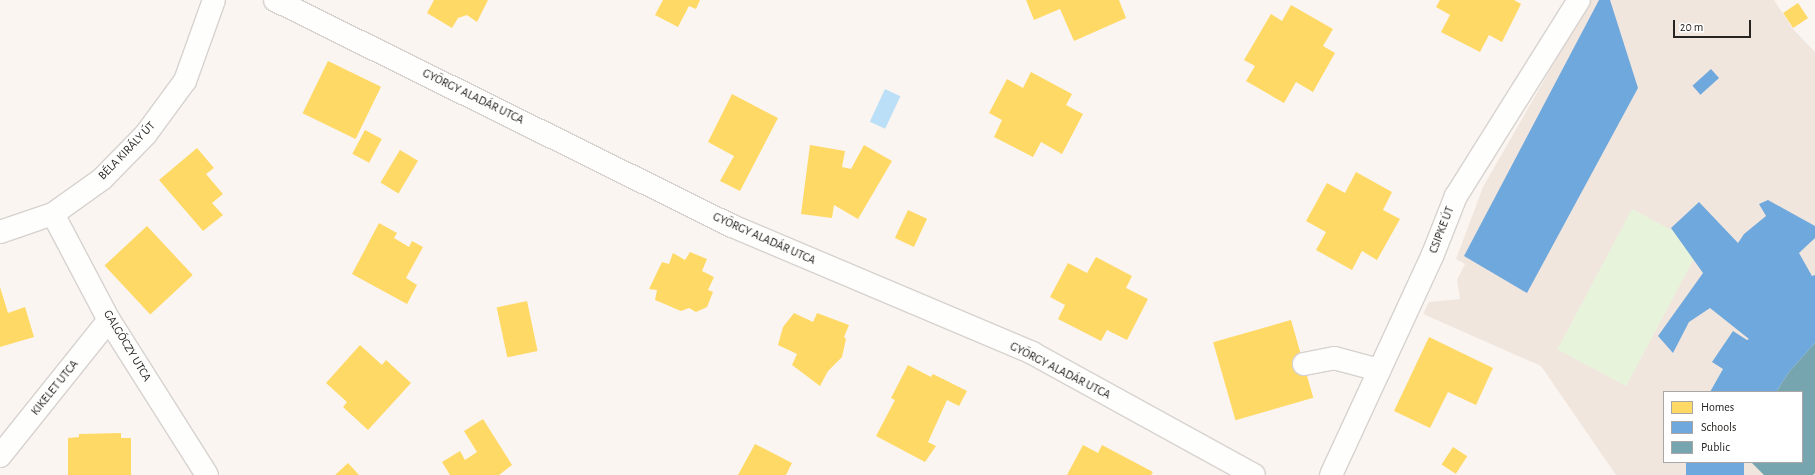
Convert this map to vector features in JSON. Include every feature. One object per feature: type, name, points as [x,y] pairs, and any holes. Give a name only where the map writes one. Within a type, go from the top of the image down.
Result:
[{"type":"street","name":"BÉLA KIRÁLY ÚT","points":[[0,232],[53,214],[102,179],[146,134],[185,81],[214,0]]},
{"type":"street","name":"GYÖRGY ALADÁR UTCA","points":[[275,0],[732,226],[1032,354],[1254,475]]},
{"type":"street","name":"CSIPKE ÚT","points":[[1331,475],[1433,254],[1456,196],[1579,0]]},
{"type":"street","name":"GALGÓCZY UTCA","points":[[53,214],[110,320],[207,475]]},
{"type":"street","name":"KIKELET UTCA","points":[[0,456],[110,320]]},
{"type":"street","points":[[1304,364],[1334,358],[1379,370]]},
{"type":"shaded area","points":[[1590,0],[1774,0],[1793,29],[1815,52],[1815,475],[1616,475],[1541,366],[1423,314],[1429,302],[1460,299],[1457,280],[1465,264],[1456,259],[1483,187]]},
{"type":"green space","points":[[1632,209],[1701,246],[1626,386],[1557,349]]},
{"type":"water","points":[[885,89],[900,96],[885,129],[870,122]]},
{"type":"building: Homes","points":[[434,0],[488,0],[477,22],[467,15],[458,18],[452,28],[427,13]]},
{"type":"building: Homes","points":[[663,0],[700,0],[696,9],[689,6],[678,27],[655,15]]},
{"type":"building: Homes","points":[[1026,0],[1119,0],[1126,18],[1074,41],[1060,9],[1034,20]]},
{"type":"building: Homes","points":[[1440,0],[1514,0],[1521,4],[1502,42],[1489,35],[1480,52],[1441,32],[1450,15],[1436,7]]},
{"type":"building: Homes","points":[[1798,3],[1808,18],[1793,28],[1783,13]]},
{"type":"building: Homes","points":[[1291,5],[1333,29],[1323,46],[1335,53],[1313,92],[1296,82],[1284,103],[1246,81],[1255,66],[1244,60],[1271,14],[1282,21]]},
{"type":"building: Homes","points":[[328,61],[381,87],[356,139],[303,113]]},
{"type":"building: Homes","points":[[1031,72],[1072,94],[1066,105],[1083,114],[1062,154],[1041,142],[1033,157],[994,137],[1002,120],[989,113],[1007,79],[1023,88]]},
{"type":"building: Homes","points":[[732,94],[778,118],[740,191],[720,181],[734,156],[708,142]]},
{"type":"building: Homes","points":[[365,130],[382,139],[369,163],[352,154]]},
{"type":"building: Homes","points":[[810,145],[845,151],[842,167],[851,169],[864,145],[892,161],[858,219],[834,205],[832,218],[801,214]]},
{"type":"building: Homes","points":[[197,148],[214,168],[206,174],[223,194],[212,203],[223,215],[203,231],[159,180]]},
{"type":"building: Homes","points":[[400,150],[418,161],[398,193],[380,183]]},
{"type":"building: Homes","points":[[1356,172],[1392,192],[1383,210],[1400,219],[1377,260],[1362,251],[1352,270],[1316,250],[1326,232],[1306,221],[1327,183],[1345,193]]},
{"type":"building: Homes","points":[[908,210],[927,219],[914,247],[895,238]]},
{"type":"building: Homes","points":[[379,223],[397,233],[394,238],[409,247],[412,241],[423,247],[406,278],[417,285],[407,304],[352,274]]},
{"type":"building: Homes","points":[[147,226],[193,275],[150,315],[105,266]]},
{"type":"building: Homes","points":[[690,252],[707,259],[702,271],[714,277],[708,290],[713,292],[707,307],[696,312],[689,308],[681,311],[655,300],[657,290],[649,289],[662,262],[669,264],[673,253],[685,260]]},
{"type":"building: Homes","points":[[1096,257],[1132,276],[1126,288],[1148,299],[1127,340],[1107,330],[1101,341],[1058,319],[1065,305],[1050,297],[1068,263],[1087,273]]},
{"type":"building: Homes","points":[[0,287],[8,313],[25,307],[34,337],[0,347]]},
{"type":"building: Homes","points":[[527,301],[538,351],[507,357],[497,307]]},
{"type":"building: Homes","points":[[794,313],[813,322],[817,313],[849,325],[844,337],[846,339],[842,357],[828,371],[820,386],[792,365],[797,354],[778,345],[783,327]]},
{"type":"building: Homes","points":[[1291,320],[1313,398],[1235,420],[1213,342]]},
{"type":"building: Homes","points":[[1429,337],[1493,368],[1476,405],[1448,392],[1430,428],[1394,411]]},
{"type":"building: Homes","points":[[360,345],[382,365],[386,360],[411,383],[368,430],[343,407],[347,402],[326,383]]},
{"type":"building: Homes","points":[[908,365],[931,377],[933,374],[967,391],[959,406],[947,400],[928,442],[936,446],[925,462],[876,436],[895,400],[891,398]]},
{"type":"building: Homes","points":[[483,419],[512,465],[499,475],[450,475],[442,462],[460,451],[465,460],[477,452],[464,431]]},
{"type":"building: Homes","points":[[121,433],[121,438],[131,438],[131,475],[68,475],[68,438],[79,437],[79,434]]},
{"type":"building: Homes","points":[[755,444],[792,463],[786,475],[738,475]]},
{"type":"building: Homes","points":[[1083,445],[1098,453],[1102,445],[1153,472],[1151,475],[1067,475]]},
{"type":"building: Homes","points":[[1453,447],[1467,456],[1456,474],[1442,465]]},
{"type":"building: Homes","points":[[348,463],[359,475],[335,475]]},
{"type":"building: Schools","points":[[1599,0],[1610,0],[1638,88],[1527,293],[1464,256]]},
{"type":"building: Schools","points":[[1711,69],[1719,78],[1700,95],[1692,86]]},
{"type":"building: Schools","points":[[1768,200],[1815,226],[1815,238],[1799,253],[1812,276],[1815,275],[1815,343],[1789,372],[1777,391],[1711,391],[1723,369],[1712,362],[1733,331],[1747,340],[1749,339],[1710,308],[1689,322],[1673,353],[1658,336],[1703,273],[1671,228],[1699,202],[1738,243],[1744,234],[1766,216],[1759,204]]},
{"type":"building: Schools","points":[[1686,463],[1744,463],[1744,475],[1686,475]]},
{"type":"building: Public","points":[[1815,343],[1815,473],[1813,475],[1764,475],[1752,463],[1803,463],[1803,391],[1777,391],[1789,372]]}]
